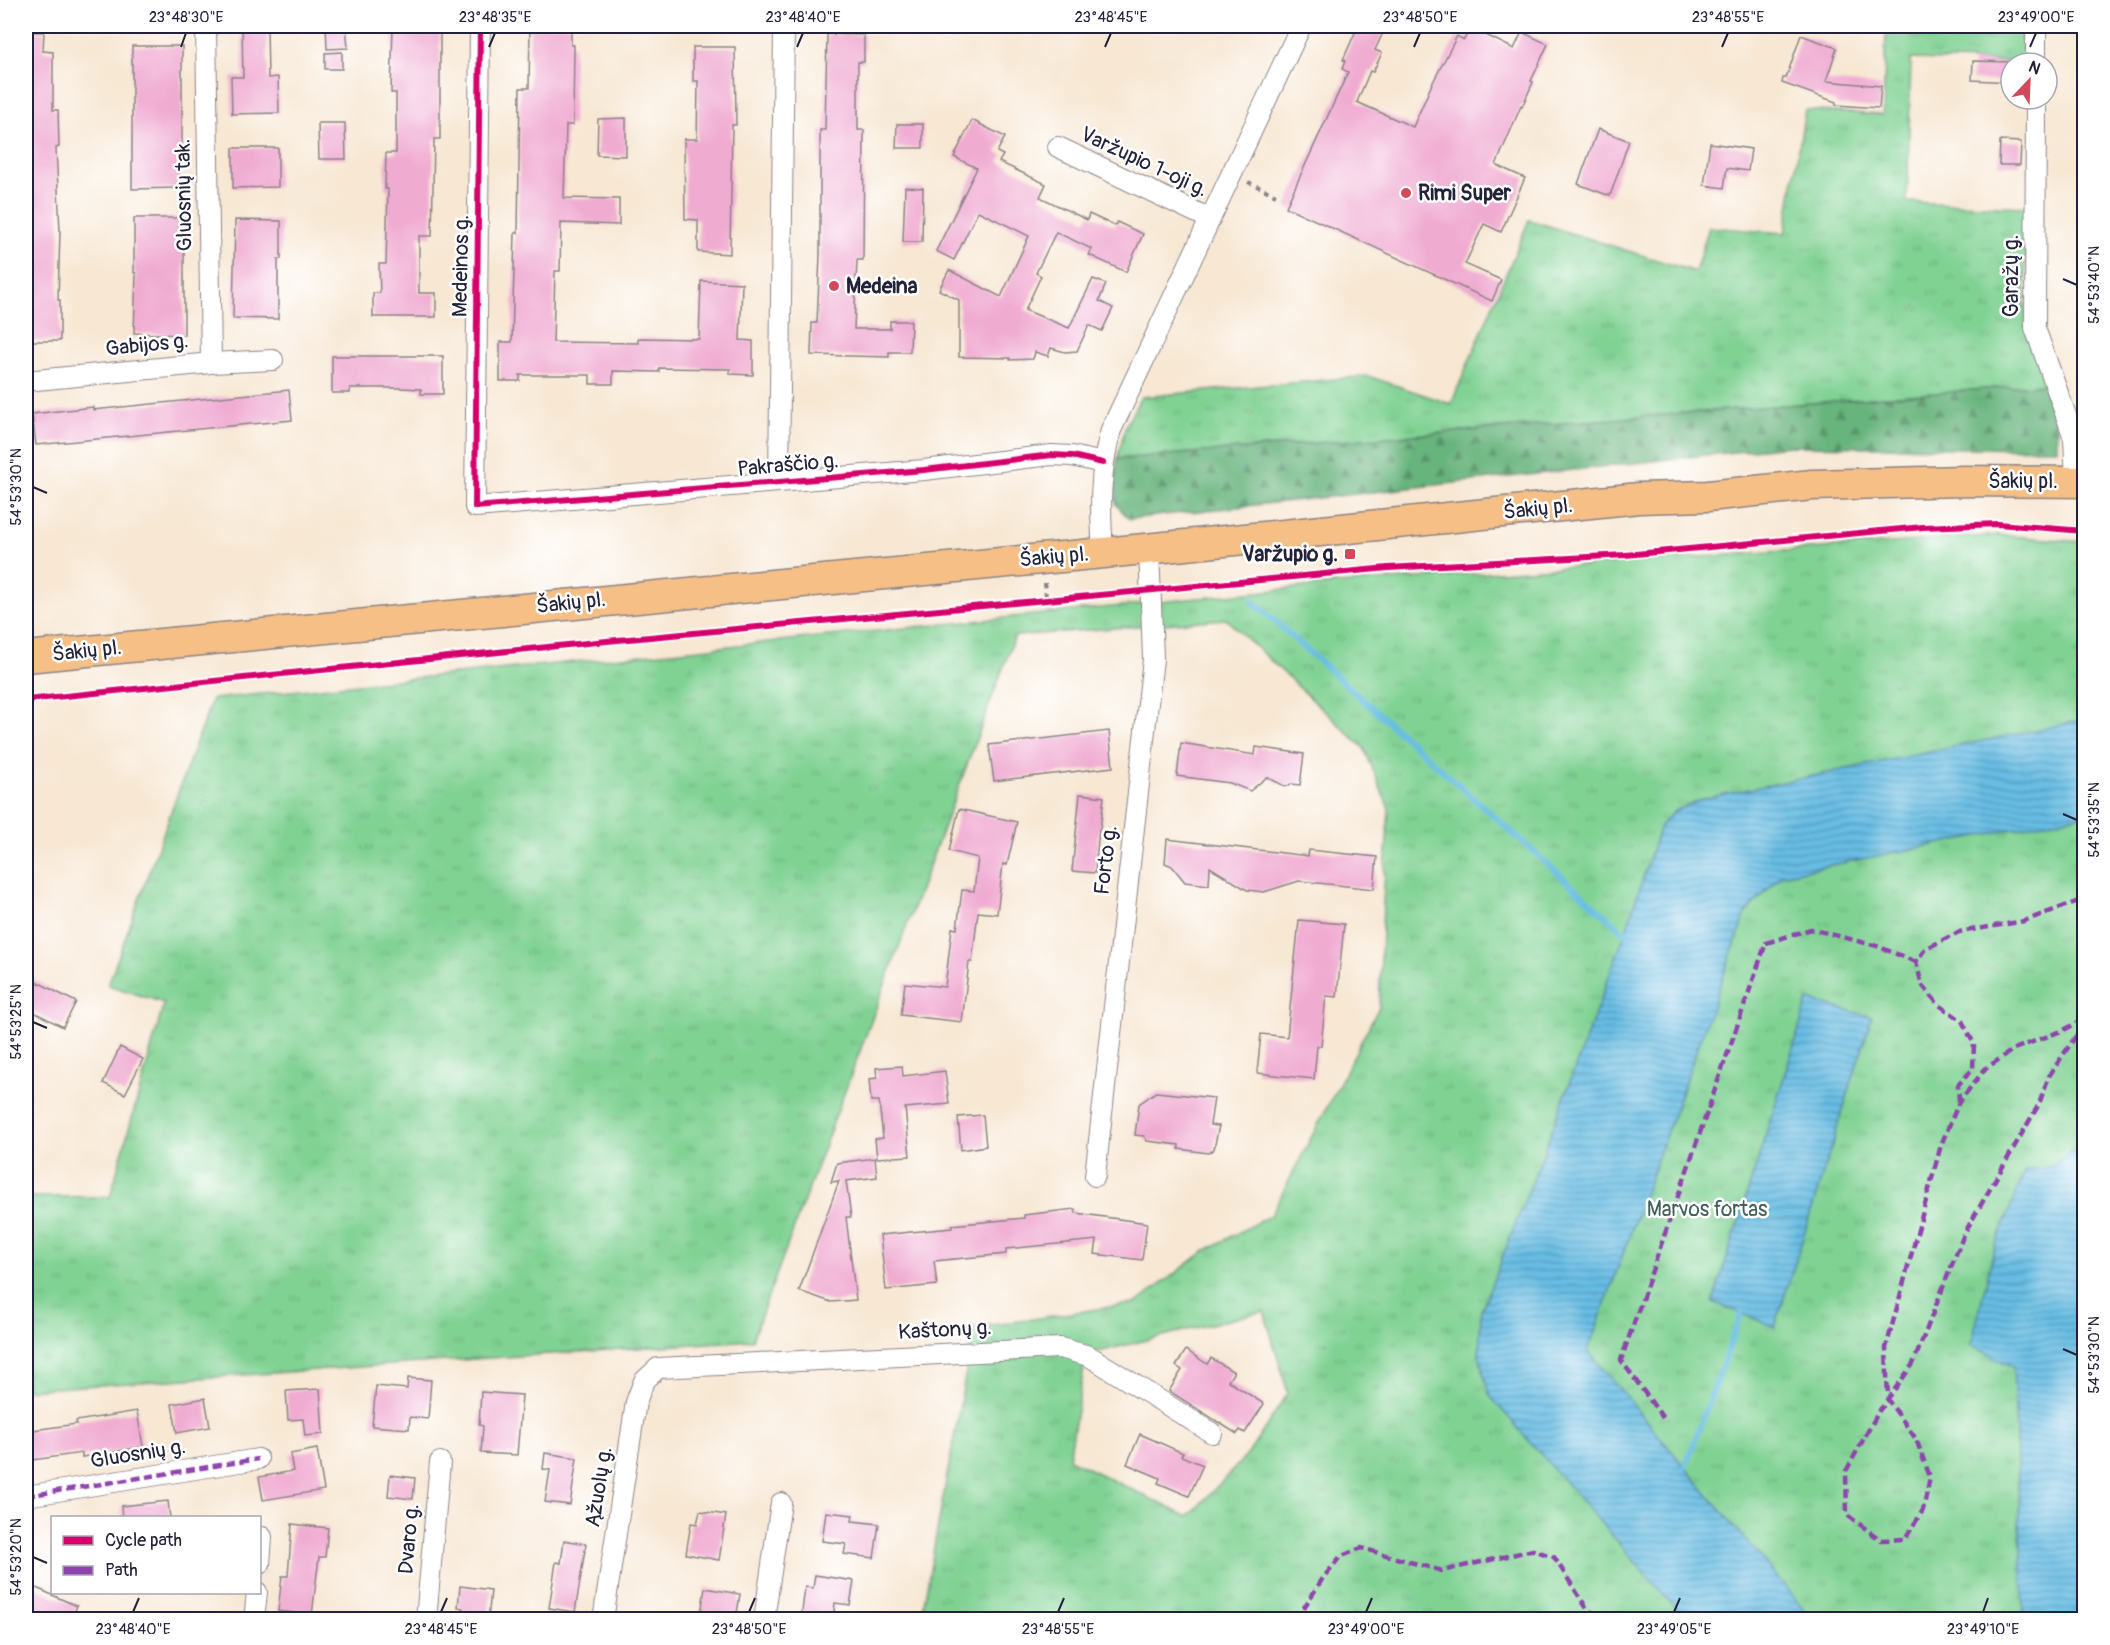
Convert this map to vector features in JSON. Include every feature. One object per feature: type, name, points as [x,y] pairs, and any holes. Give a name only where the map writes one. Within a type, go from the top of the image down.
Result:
[{"type":"main road","name":"Šakių pl.","points":[[26,657],[1639,498],[1708,496],[1812,485],[1963,481],[2080,482]]},
{"type":"street","name":"Gluosnių tak.","points":[[206,26],[211,363]]},
{"type":"street","name":"Medeinos g.","points":[[475,507],[480,26]]},
{"type":"street","points":[[779,482],[784,26]]},
{"type":"street","points":[[1103,552],[1100,501],[1103,463],[1111,430],[1301,26]]},
{"type":"street","points":[[2036,26],[2036,51]]},
{"type":"street","name":"Garažų g.","points":[[2036,111],[2035,328],[2074,438],[2080,482]]},
{"type":"street","name":"Varžupio 1-oji g.","points":[[1058,147],[1210,219]]},
{"type":"street","name":"Gabijos g.","points":[[26,381],[211,363],[273,360]]},
{"type":"street","name":"Pakraščio g.","points":[[475,507],[924,470],[1052,455],[1072,456],[1103,463]]},
{"type":"street","name":"Forto g.","points":[[1095,1176],[1153,658],[1149,548]]},
{"type":"street","name":"Kaštonų g.","points":[[658,1368],[1060,1348],[1089,1356],[1212,1433]]},
{"type":"street","name":"Ąžuolų g.","points":[[603,1620],[636,1402],[644,1381],[658,1368]]},
{"type":"street","name":"Gluosnių g.","points":[[26,1496],[258,1459]]},
{"type":"street","name":"Dvaro g.","points":[[426,1620],[440,1462]]},
{"type":"street","points":[[764,1620],[782,1503]]},
{"type":"street","points":[[261,1550],[262,1537]]},
{"type":"street","points":[[254,1620],[257,1594]]},
{"type":"path","points":[[1231,174],[1276,195]]},
{"type":"green space","points":[[1888,26],[2025,26],[2031,31],[2026,51],[1999,51],[1999,61],[1911,59],[1907,202],[2026,207],[2025,322],[2047,384],[1117,459],[1126,425],[1141,397],[1368,376],[1451,404],[1529,220],[1695,272],[1709,227],[1785,233],[1805,110],[1883,115]]},
{"type":"green space","points":[[2047,384],[2057,417],[2057,449],[1789,446],[1129,519],[1116,504],[1117,459]]},
{"type":"green space","name":"Marvos fortas","points":[[1999,535],[2084,542],[2084,1619],[921,1619],[974,1328],[1136,1303],[1205,1251],[1271,1215],[1379,1007],[1389,809],[1364,748],[1226,619],[1015,636],[752,1340],[26,1390],[26,1212],[31,1197],[110,1197],[164,1003],[108,985],[212,699],[1325,585]],"holes":[[[1264,1311],[1288,1393],[1248,1454],[1188,1517],[1069,1459],[1086,1355]]]},
{"type":"water","points":[[2084,720],[2084,815],[1781,875],[1746,913],[1588,1351],[1812,1619],[1685,1619],[1489,1395],[1479,1356],[1481,1311],[1542,1157],[1625,933],[1660,826],[1675,811],[1706,798]]},
{"type":"water","points":[[1808,1000],[1872,1017],[1775,1327],[1713,1302]]},
{"type":"water","points":[[2084,1143],[2084,1619],[2024,1619],[2013,1367],[1971,1345],[1994,1249],[2025,1171],[2050,1167]]},
{"type":"building","points":[[242,26],[267,26],[268,78],[278,77],[279,113],[232,114],[231,77],[243,77]]},
{"type":"building","points":[[326,26],[346,26],[348,48],[327,49]]},
{"type":"building","points":[[393,26],[440,26],[440,139],[434,139],[432,236],[419,236],[419,293],[436,293],[436,317],[373,317],[373,293],[380,293],[379,264],[386,264],[388,189],[385,189],[386,153],[396,153],[396,93],[391,93]]},
{"type":"building","points":[[530,26],[571,26],[571,45],[574,45],[573,125],[566,125],[564,198],[619,199],[619,225],[561,223],[560,271],[555,271],[553,342],[638,343],[638,338],[699,339],[701,281],[742,283],[740,340],[753,341],[753,375],[730,374],[730,369],[659,368],[659,372],[613,371],[613,384],[590,384],[590,375],[520,375],[520,381],[500,381],[500,342],[512,342],[515,233],[518,233],[520,88],[529,88]]},
{"type":"building","name":"Rimi Super","points":[[1358,26],[1386,26],[1375,50],[1382,53],[1373,72],[1370,71],[1357,102],[1413,127],[1457,36],[1464,40],[1470,27],[1514,49],[1522,32],[1548,44],[1496,165],[1525,178],[1501,232],[1484,224],[1465,264],[1501,280],[1492,301],[1286,207],[1348,72],[1342,69],[1345,61],[1343,60]]},
{"type":"building","points":[[26,32],[44,32],[43,51],[53,52],[53,110],[58,110],[59,147],[56,148],[60,231],[58,300],[60,300],[60,341],[26,341]]},
{"type":"building","points":[[827,34],[864,35],[864,62],[858,62],[858,130],[864,130],[863,260],[857,260],[854,329],[890,329],[890,321],[911,321],[910,352],[889,352],[889,357],[811,355],[812,323],[817,323],[820,255],[820,130],[825,130]]},
{"type":"building","points":[[1801,35],[1837,48],[1826,81],[1881,86],[1879,108],[1836,105],[1836,102],[1782,83],[1783,78],[1786,78]]},
{"type":"building","points":[[132,46],[182,46],[182,148],[180,148],[179,188],[132,189]]},
{"type":"building","points":[[693,47],[735,47],[736,125],[732,125],[730,254],[698,252],[698,220],[685,219],[684,139],[697,139],[698,81],[693,81]]},
{"type":"building","points":[[342,52],[342,69],[325,69],[325,53]]},
{"type":"building","points":[[1973,61],[1999,62],[1999,81],[1972,80]]},
{"type":"building","points":[[626,118],[626,156],[597,155],[598,119]]},
{"type":"building","points":[[972,120],[1005,137],[997,152],[1003,155],[999,162],[1046,184],[1040,197],[1087,220],[1089,214],[1115,226],[1117,222],[1143,234],[1126,272],[1089,255],[1092,249],[1056,232],[1036,273],[1041,276],[1025,310],[1069,328],[1093,279],[1106,284],[1099,301],[1113,308],[1102,331],[1089,325],[1077,351],[1065,352],[1051,348],[1048,356],[1035,352],[1033,359],[959,357],[959,300],[939,290],[949,270],[1001,297],[1029,236],[978,211],[954,260],[936,251],[977,168],[954,157]]},
{"type":"building","points":[[318,123],[345,123],[346,159],[319,159]]},
{"type":"building","points":[[897,124],[923,124],[923,148],[896,148]]},
{"type":"building","points":[[1598,129],[1629,141],[1610,196],[1578,184]]},
{"type":"building","points":[[2000,141],[2021,142],[2020,165],[1999,165]]},
{"type":"building","points":[[1710,143],[1751,149],[1748,171],[1727,168],[1724,188],[1704,185]]},
{"type":"building","points":[[233,148],[278,148],[278,187],[233,188]]},
{"type":"building","points":[[905,187],[923,188],[922,242],[903,242]]},
{"type":"building","points":[[134,218],[179,218],[179,233],[184,233],[184,335],[134,333],[136,273],[134,273]]},
{"type":"building","points":[[235,220],[281,221],[281,259],[278,259],[278,319],[233,318]]},
{"type":"building","points":[[332,356],[443,356],[443,394],[421,394],[421,389],[402,388],[350,388],[350,393],[332,393]]},
{"type":"building","points":[[289,390],[292,420],[36,445],[32,414]]},
{"type":"building","points":[[1109,731],[1113,767],[994,781],[989,745]]},
{"type":"building","points":[[1181,743],[1255,755],[1256,747],[1304,754],[1300,785],[1291,784],[1286,787],[1267,777],[1250,791],[1230,783],[1177,776]]},
{"type":"building","points":[[1080,794],[1104,797],[1095,873],[1072,871]]},
{"type":"building","points":[[959,809],[1017,822],[1007,865],[1003,864],[997,914],[978,912],[962,1022],[901,1015],[905,983],[945,987],[952,928],[957,929],[962,890],[974,891],[978,858],[949,851]]},
{"type":"building","points":[[1167,839],[1308,856],[1309,850],[1377,857],[1374,889],[1299,881],[1264,892],[1247,890],[1210,867],[1209,885],[1185,882],[1172,866],[1165,863]]},
{"type":"building","points":[[1299,920],[1344,924],[1337,997],[1326,996],[1321,1046],[1317,1046],[1314,1079],[1257,1073],[1261,1034],[1287,1037]]},
{"type":"building","points":[[26,976],[76,1002],[63,1027],[26,1008]]},
{"type":"building","points":[[120,1047],[143,1059],[125,1094],[103,1083]]},
{"type":"building","points":[[902,1066],[903,1076],[945,1071],[949,1104],[905,1108],[910,1156],[877,1158],[875,1139],[883,1138],[879,1101],[871,1101],[869,1079],[877,1078],[876,1068]]},
{"type":"building","points":[[1156,1092],[1214,1098],[1210,1125],[1219,1126],[1214,1149],[1208,1153],[1179,1149],[1179,1145],[1147,1141],[1144,1136],[1135,1135],[1139,1104]]},
{"type":"building","points":[[983,1115],[986,1146],[961,1150],[958,1117]]},
{"type":"building","points":[[875,1158],[877,1177],[846,1181],[851,1217],[846,1217],[856,1300],[831,1302],[799,1291],[839,1181],[831,1182],[837,1163]]},
{"type":"building","points":[[1075,1209],[1076,1213],[1147,1223],[1142,1260],[1095,1254],[1097,1240],[1006,1249],[1006,1254],[934,1261],[937,1285],[886,1290],[880,1235],[952,1228],[952,1225],[1024,1218],[1024,1215]]},
{"type":"building","points":[[1186,1350],[1207,1364],[1211,1358],[1234,1372],[1228,1381],[1264,1404],[1245,1433],[1240,1430],[1237,1434],[1169,1391],[1182,1370],[1176,1366]]},
{"type":"building","points":[[408,1378],[431,1380],[428,1419],[410,1417],[409,1429],[372,1426],[376,1386],[407,1389]]},
{"type":"building","points":[[320,1389],[323,1434],[305,1436],[303,1419],[288,1420],[286,1391]]},
{"type":"building","points":[[481,1392],[522,1395],[517,1455],[481,1453],[483,1426],[479,1425]]},
{"type":"building","points":[[205,1398],[210,1427],[177,1433],[172,1404]]},
{"type":"building","points":[[137,1411],[143,1447],[82,1457],[82,1453],[26,1461],[26,1431],[77,1424],[76,1421]]},
{"type":"building","points":[[1140,1434],[1183,1453],[1181,1456],[1203,1465],[1189,1496],[1158,1483],[1160,1478],[1127,1464]]},
{"type":"building","points":[[317,1449],[324,1490],[263,1500],[259,1477],[293,1471],[290,1454]]},
{"type":"building","points":[[545,1453],[577,1458],[570,1505],[545,1502],[550,1470],[543,1469]]},
{"type":"building","points":[[390,1475],[415,1478],[413,1499],[388,1496]]},
{"type":"building","points":[[168,1501],[170,1516],[122,1516],[121,1506]]},
{"type":"building","points":[[700,1511],[726,1515],[719,1560],[686,1554],[691,1523],[697,1524]]},
{"type":"building","points":[[826,1512],[853,1515],[852,1521],[879,1524],[874,1558],[844,1554],[846,1544],[822,1541]]},
{"type":"building","points":[[292,1524],[328,1528],[325,1557],[319,1557],[312,1615],[278,1611],[282,1576],[288,1576]]},
{"type":"building","points":[[564,1540],[586,1544],[575,1612],[549,1608],[556,1562],[561,1563]]},
{"type":"building","points":[[815,1575],[854,1581],[850,1605],[835,1603],[833,1620],[801,1620],[805,1587],[813,1588]]},
{"type":"building","points":[[460,1586],[491,1590],[488,1620],[462,1620],[463,1608],[458,1607]]},
{"type":"building","points":[[34,1587],[77,1606],[71,1620],[46,1620],[26,1610],[26,1592],[32,1591]]},
{"type":"building","points":[[705,1588],[740,1594],[736,1620],[700,1620]]},
{"type":"waterway","points":[[1252,601],[1625,933]]},
{"type":"waterway","points":[[1685,1467],[1741,1314]]},
{"type":"marked path","points":[[1959,1102],[1958,1085],[1973,1069],[1974,1044],[1962,1021],[1938,1004],[1922,985],[1916,962],[1925,949],[1959,932],[2024,921],[2084,899]]},
{"type":"marked path","points":[[1663,1418],[1621,1360],[1766,943],[1811,929],[1877,946],[1916,962]]},
{"type":"marked path","points":[[2084,1019],[2064,1030],[2014,1049],[1985,1069],[1959,1102],[1941,1145],[1886,1348],[1888,1400],[1916,1439],[1930,1477],[1923,1510],[1905,1539],[1881,1540],[1847,1515],[1846,1471],[1879,1411],[1913,1364],[1964,1234],[2039,1104],[2049,1076],[2084,1024]]},
{"type":"marked path","points":[[26,1496],[258,1459]]},
{"type":"marked path","points":[[1296,1620],[1323,1578],[1340,1557],[1361,1548],[1442,1571],[1533,1550],[1554,1557],[1586,1607],[1600,1620]]},
{"type":"cycle path","points":[[480,26],[475,507],[924,470],[1052,455],[1072,456],[1103,463]]},
{"type":"cycle path","points":[[26,700],[607,641],[1388,568],[1625,555],[1923,527],[1998,524],[2084,531]]},
{"type":"place","name":"Rimi Super","points":[[1406,193]]},
{"type":"place","name":"Medeina","points":[[834,286]]},
{"type":"place","name":"Varžupio g.","points":[[1350,554]]}]
